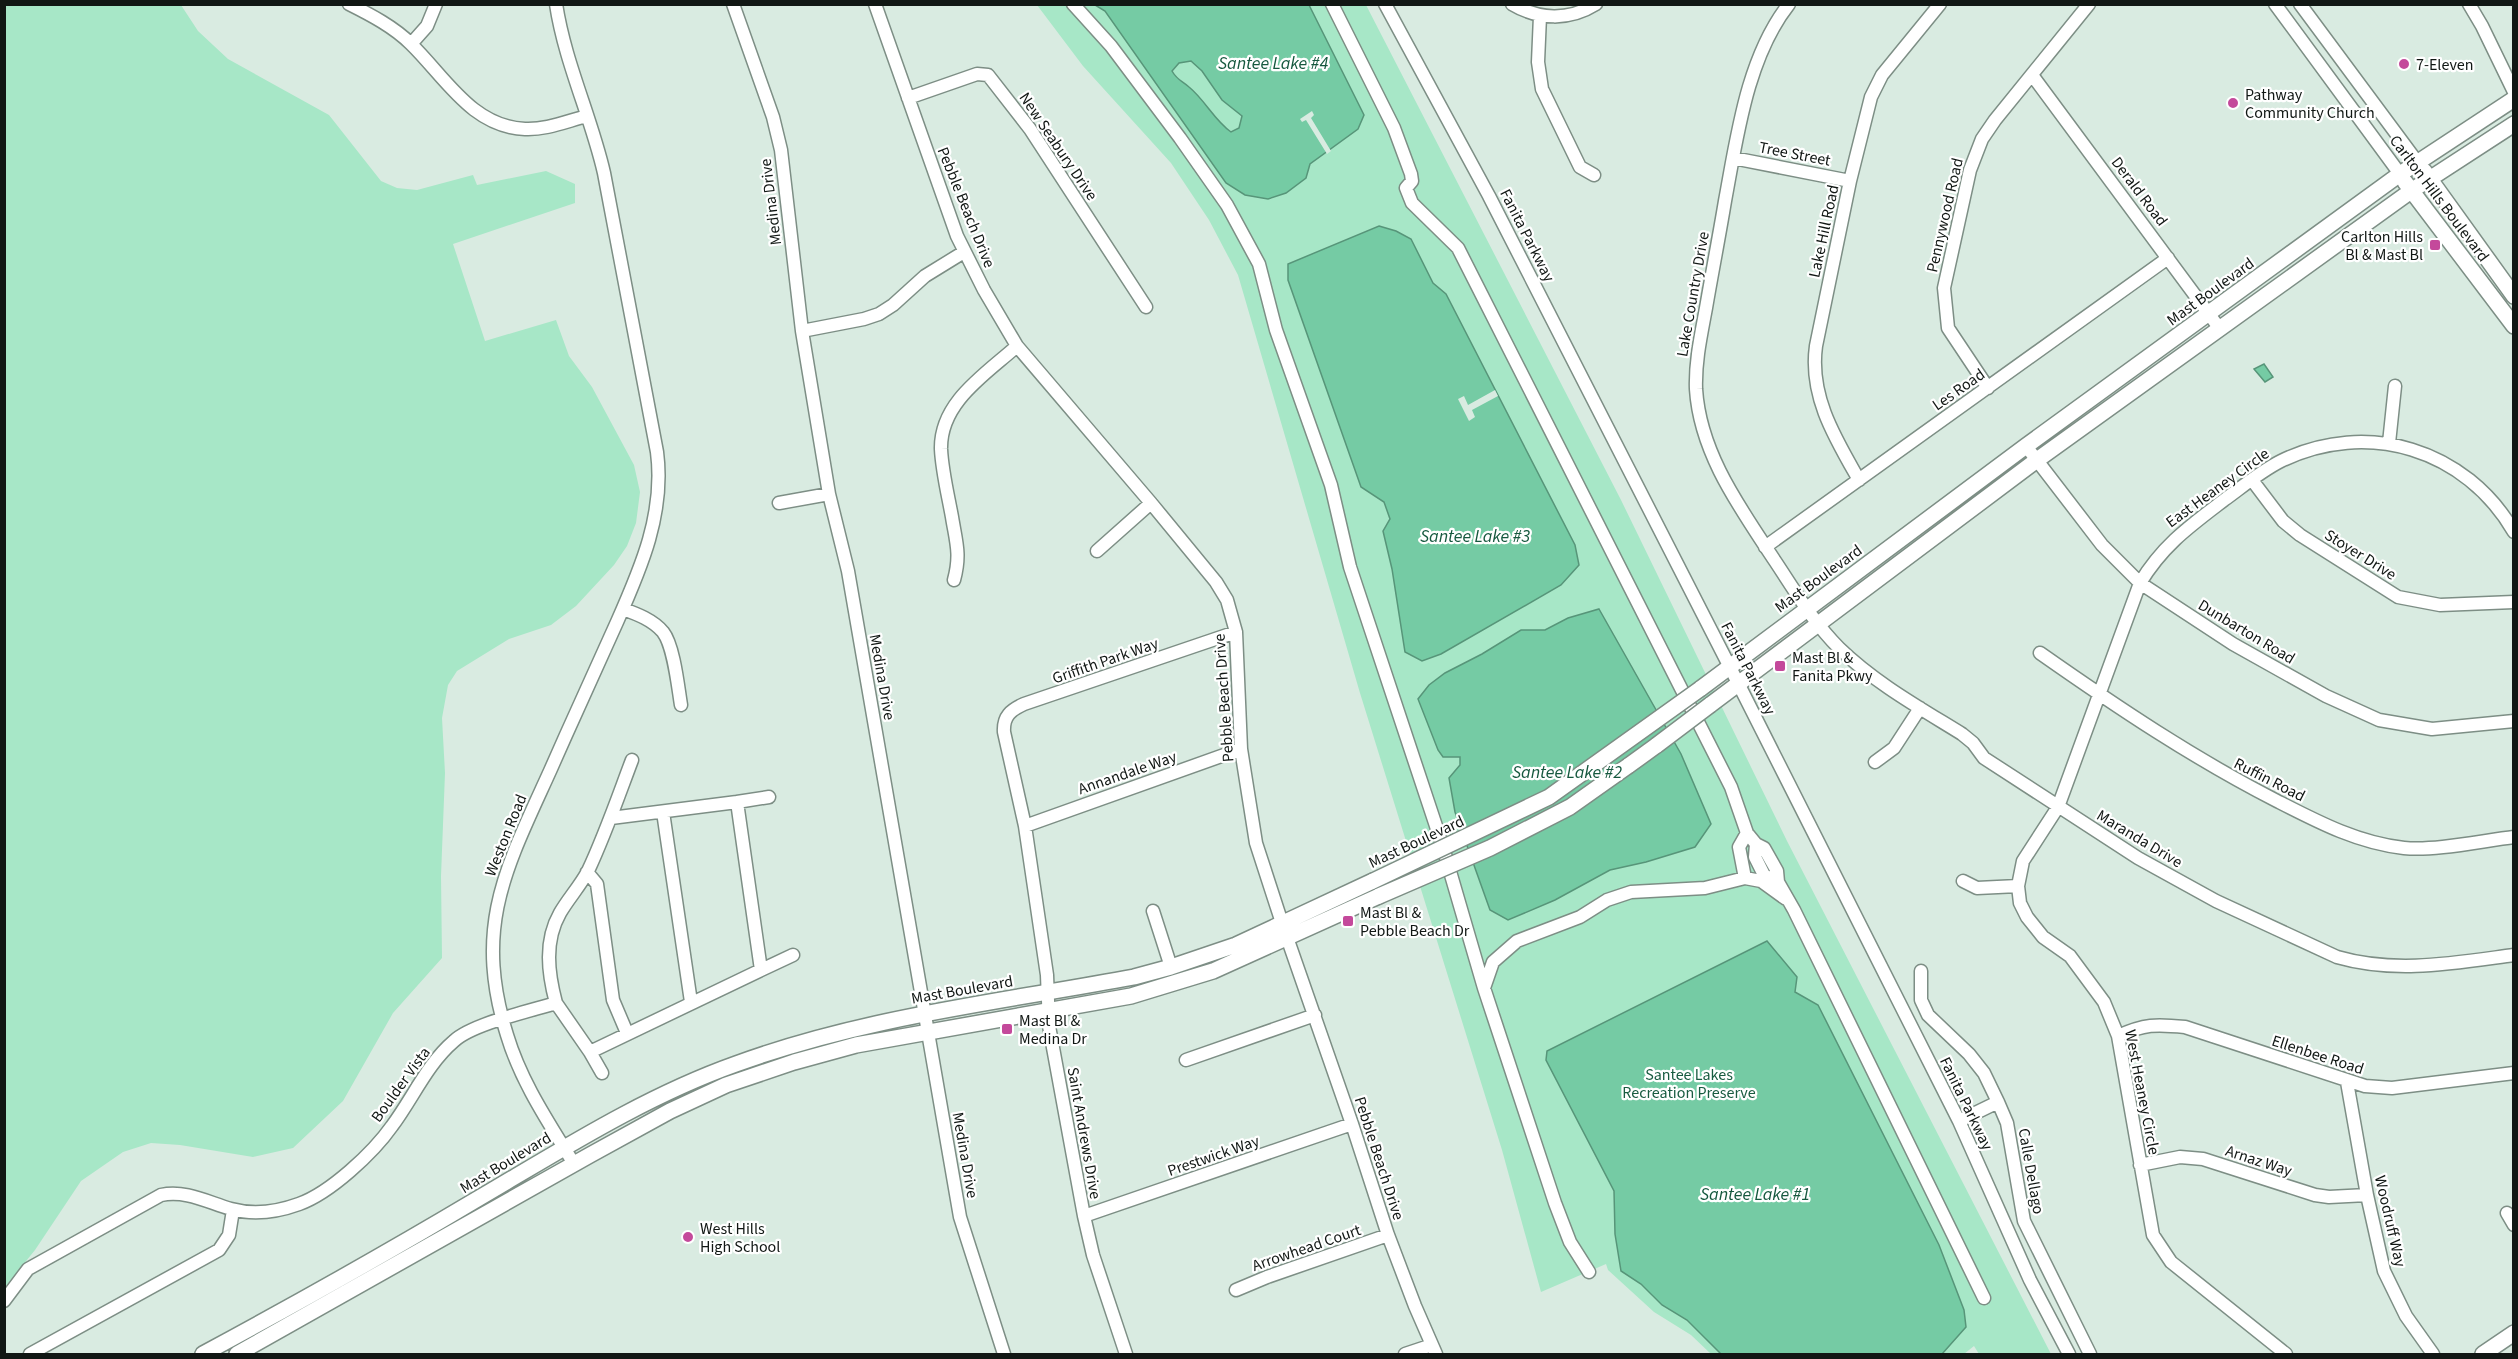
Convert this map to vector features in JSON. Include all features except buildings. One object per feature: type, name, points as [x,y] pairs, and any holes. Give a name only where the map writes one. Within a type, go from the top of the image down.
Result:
[{"type":"main road","name":"Mast Boulevard","points":[[203,1354],[370,1262],[564,1147],[661,1096],[734,1064],[821,1035],[924,1013],[1134,977],[1171,967],[1236,945],[1550,797],[2400,174],[2514,99]]},
{"type":"main road","points":[[237,1354],[670,1111],[726,1085],[794,1062],[856,1045],[1131,996],[1213,970],[1490,848],[1570,807],[2037,460],[2411,191],[2514,124]]},
{"type":"main road","name":"Carlton Hills Boulevard","points":[[2418,163],[2514,296]]},
{"type":"main road","name":"Carlton Hills Boulevard","points":[[2400,174],[2514,326]]},
{"type":"main road","points":[[296,1322],[307,1306],[357,1276],[370,1262]]},
{"type":"main road","points":[[2483,1354],[2514,1334]]},
{"type":"street","points":[[349,4],[398,33],[469,107],[495,123],[514,128],[533,129],[587,116]]},
{"type":"street","points":[[411,44],[428,26],[436,4]]},
{"type":"street","name":"Weston Road","points":[[556,4],[567,53],[597,142],[604,173],[659,466],[659,494],[655,520],[623,609],[515,848],[503,880],[495,915],[493,971],[507,1036],[530,1092],[574,1164]]},
{"type":"street","name":"Medina Drive","points":[[733,4],[773,117],[781,150],[802,331],[829,494],[848,571],[960,1217],[1004,1354]]},
{"type":"street","name":"Pebble Beach Drive","points":[[875,4],[964,252],[1017,346],[1151,503],[1216,582],[1227,600],[1236,632],[1242,749],[1256,843],[1388,1235],[1434,1350]]},
{"type":"street","points":[[1073,4],[1112,46],[1180,138],[1227,205],[1259,264],[1276,330],[1331,485],[1350,567],[1442,844],[1484,988],[1555,1203],[1570,1242],[1589,1272]]},
{"type":"street","points":[[1332,4],[1394,128],[1413,181],[1406,188],[1412,202],[1458,248],[1731,787],[1747,833],[1756,844],[1764,848],[1777,871],[1778,882],[1790,902],[1984,1298]]},
{"type":"street","name":"Fanita Parkway","points":[[1385,4],[1489,196],[1738,683],[1959,1121],[2030,1280],[2069,1354]]},
{"type":"street","points":[[1512,4],[1540,16],[1556,17],[1574,15],[1596,4]]},
{"type":"street","name":"Lake Country Drive","points":[[1789,4],[1773,28],[1757,63],[1733,158],[1700,338],[1696,389],[1702,424],[1710,450],[1746,521],[1766,547],[1806,609]]},
{"type":"street","name":"Lake Hill Road","points":[[1858,480],[1822,409],[1814,360],[1850,181],[1870,97],[1878,82],[1940,4]]},
{"type":"street","name":"Pennywood Road","points":[[1988,388],[1948,327],[1944,288],[1974,158],[1995,120],[2089,4]]},
{"type":"street","name":"Carlton Hills Boulevard","points":[[2275,4],[2400,174]]},
{"type":"street","name":"Carlton Hills Boulevard","points":[[2300,4],[2418,163]]},
{"type":"street","points":[[2469,4],[2514,92]]},
{"type":"street","points":[[1540,16],[1538,62],[1542,89],[1580,167],[1594,175]]},
{"type":"street","name":"New Seabury Drive","points":[[908,98],[977,74],[988,75],[1030,129],[1146,307]]},
{"type":"street","name":"Derald Road","points":[[2032,75],[2220,328]]},
{"type":"street","name":"Tree Street","points":[[1733,158],[1850,181]]},
{"type":"street","points":[[802,331],[879,314],[893,305],[925,276],[964,252]]},
{"type":"street","name":"Les Road","points":[[1766,547],[2169,258]]},
{"type":"street","points":[[954,579],[959,561],[942,455],[945,424],[952,408],[963,395],[1017,346]]},
{"type":"street","points":[[2389,443],[2395,386]]},
{"type":"street","name":"East Heaney Circle","points":[[2140,582],[2179,534],[2281,461],[2318,447],[2357,442],[2389,443],[2425,453],[2457,470],[2490,499],[2514,532]]},
{"type":"street","name":"Dunbarton Road","points":[[2026,446],[2102,545],[2140,582],[2233,644],[2326,696],[2373,718],[2419,729],[2514,721]]},
{"type":"street","name":"Stoyer Drive","points":[[2252,480],[2283,521],[2300,536],[2398,597],[2440,605],[2514,602]]},
{"type":"street","points":[[779,503],[829,494]]},
{"type":"street","points":[[1096,551],[1151,503]]},
{"type":"street","name":"West Heaney Circle","points":[[2140,582],[2058,807],[2023,861],[2018,886],[2020,903],[2027,917],[2043,937],[2070,957],[2104,1002],[2118,1036],[2153,1235],[2171,1262],[2286,1354]]},
{"type":"street","points":[[623,609],[642,616],[664,633],[670,646],[681,705]]},
{"type":"street","name":"Maranda Drive","points":[[1806,609],[1868,674],[1962,734],[1984,758],[2138,858],[2210,898],[2337,957],[2376,966],[2401,967],[2514,955]]},
{"type":"street","name":"Griffith Park Way","points":[[1005,736],[1004,722],[1015,708],[1236,632]]},
{"type":"street","name":"Ruffin Road","points":[[2040,653],[2164,738],[2237,781],[2322,824],[2361,840],[2414,848],[2514,837]]},
{"type":"street","points":[[1875,762],[1894,748],[1920,708]]},
{"type":"street","name":"Saint Andrews Drive","points":[[1005,736],[1024,826],[1048,993],[1048,1010],[1084,1216],[1093,1255],[1126,1354]]},
{"type":"street","name":"Annandale Way","points":[[1024,826],[1242,749]]},
{"type":"street","points":[[602,1073],[591,1052],[556,1003],[549,970],[549,951],[552,933],[559,915],[587,872],[611,818],[632,760]]},
{"type":"street","points":[[611,818],[769,797]]},
{"type":"street","points":[[737,802],[761,970]]},
{"type":"street","points":[[663,812],[691,1002]]},
{"type":"street","points":[[1745,878],[1739,847],[1747,833]]},
{"type":"street","points":[[587,872],[597,884],[613,1000],[627,1033]]},
{"type":"street","points":[[1484,988],[1493,962],[1517,941],[1580,917],[1607,900],[1631,892],[1705,888],[1745,878],[1761,881],[1790,902]]},
{"type":"street","points":[[1963,881],[1977,888],[2018,886]]},
{"type":"street","points":[[1153,911],[1171,967]]},
{"type":"street","points":[[591,1052],[793,955]]},
{"type":"street","name":"Calle Dellago","points":[[1921,971],[1921,1000],[1928,1015],[1969,1054],[1984,1073],[1998,1102],[2007,1123],[2024,1221],[2090,1354]]},
{"type":"street","name":"Boulder Vista","points":[[4,1301],[28,1269],[161,1195],[177,1192],[233,1210],[251,1212],[288,1208],[311,1199],[332,1187],[391,1128],[434,1063],[455,1039],[478,1028],[556,1003]]},
{"type":"street","points":[[1186,1060],[1315,1015]]},
{"type":"street","name":"Ellenbee Road","points":[[2118,1036],[2139,1026],[2158,1024],[2185,1028],[2347,1082],[2392,1088],[2514,1073]]},
{"type":"street","name":"Woodruff Way","points":[[2347,1082],[2367,1195],[2384,1271],[2406,1316],[2433,1354]]},
{"type":"street","points":[[1959,1121],[1998,1102]]},
{"type":"street","name":"Prestwick Way","points":[[1084,1216],[1352,1124]]},
{"type":"street","name":"Arnaz Way","points":[[2140,1165],[2180,1157],[2203,1159],[2315,1195],[2329,1197],[2367,1195]]},
{"type":"street","points":[[30,1354],[219,1250],[229,1235],[233,1210]]},
{"type":"street","points":[[2507,1213],[2514,1225]]},
{"type":"street","name":"Arrowhead Court","points":[[1236,1290],[1388,1235]]},
{"type":"street","points":[[1405,1354],[1434,1350]]},
{"type":"green space","points":[[5,4],[181,5],[198,31],[228,59],[329,115],[381,181],[397,188],[417,190],[473,175],[477,185],[546,171],[575,184],[575,203],[453,244],[485,341],[556,320],[569,356],[592,387],[634,465],[640,492],[636,523],[627,546],[614,565],[576,606],[551,625],[509,639],[457,671],[448,685],[442,718],[445,773],[441,876],[442,958],[393,1013],[343,1101],[293,1148],[253,1157],[180,1145],[151,1143],[123,1152],[81,1181],[35,1250],[5,1287]]},
{"type":"green space","name":"Santee Lakes Recreation Preserve","points":[[1037,5],[1366,5],[1621,500],[1787,841],[2051,1354],[1979,1354],[1974,1346],[1964,1354],[1711,1354],[1691,1335],[1654,1312],[1608,1270],[1606,1264],[1541,1292],[1502,1150],[1360,693],[1238,275],[1209,220],[1171,163],[1083,66]]},
{"type":"water","name":"Santee Lake #4","points":[[1095,5],[1309,5],[1364,115],[1358,129],[1310,164],[1306,178],[1286,193],[1268,199],[1245,195],[1226,183],[1105,11]],"holes":[[[1191,61],[1202,71],[1222,100],[1242,116],[1239,128],[1231,132],[1225,127],[1195,92],[1172,71],[1179,63]]]},
{"type":"water","name":"Santee Lake #3","points":[[1379,226],[1411,239],[1433,283],[1446,294],[1575,545],[1579,565],[1561,585],[1441,654],[1422,661],[1405,652],[1392,569],[1383,531],[1390,519],[1384,502],[1361,487],[1288,280],[1288,264]]},
{"type":"water","points":[[2264,364],[2273,377],[2265,382],[2254,369]]},
{"type":"water","name":"Santee Lake #2","points":[[1599,609],[1681,754],[1711,824],[1695,847],[1610,870],[1555,900],[1508,920],[1490,910],[1455,812],[1449,778],[1460,765],[1460,757],[1443,757],[1438,750],[1418,699],[1429,685],[1445,673],[1521,630],[1545,630],[1568,618]]},
{"type":"water","name":"Santee Lake #1","points":[[1767,941],[1797,977],[1795,992],[1818,1005],[1939,1245],[1964,1310],[1966,1327],[1942,1354],[1721,1354],[1687,1320],[1662,1305],[1641,1284],[1621,1271],[1615,1234],[1614,1191],[1546,1060],[1547,1051]]},
{"type":"pier","points":[[1312,111],[1314,115],[1311,118],[1331,151],[1327,154],[1306,120],[1302,122],[1300,119]]},
{"type":"pier","points":[[1495,390],[1498,396],[1472,410],[1475,417],[1469,421],[1458,399],[1464,396],[1468,405]]},
{"type":"place","name":"7-Eleven","points":[[2404,64]]},
{"type":"place","name":"Pathway Community Church","points":[[2233,103]]},
{"type":"place","name":"Carlton Hills Bl & Mast Bl","points":[[2435,245]]},
{"type":"place","name":"Mast Bl & Fanita Pkwy","points":[[1780,666]]},
{"type":"place","name":"Mast Bl & Pebble Beach Dr","points":[[1348,921]]},
{"type":"place","name":"Mast Bl & Medina Dr","points":[[1007,1029]]},
{"type":"place","name":"West Hills High School","points":[[688,1237]]}]
